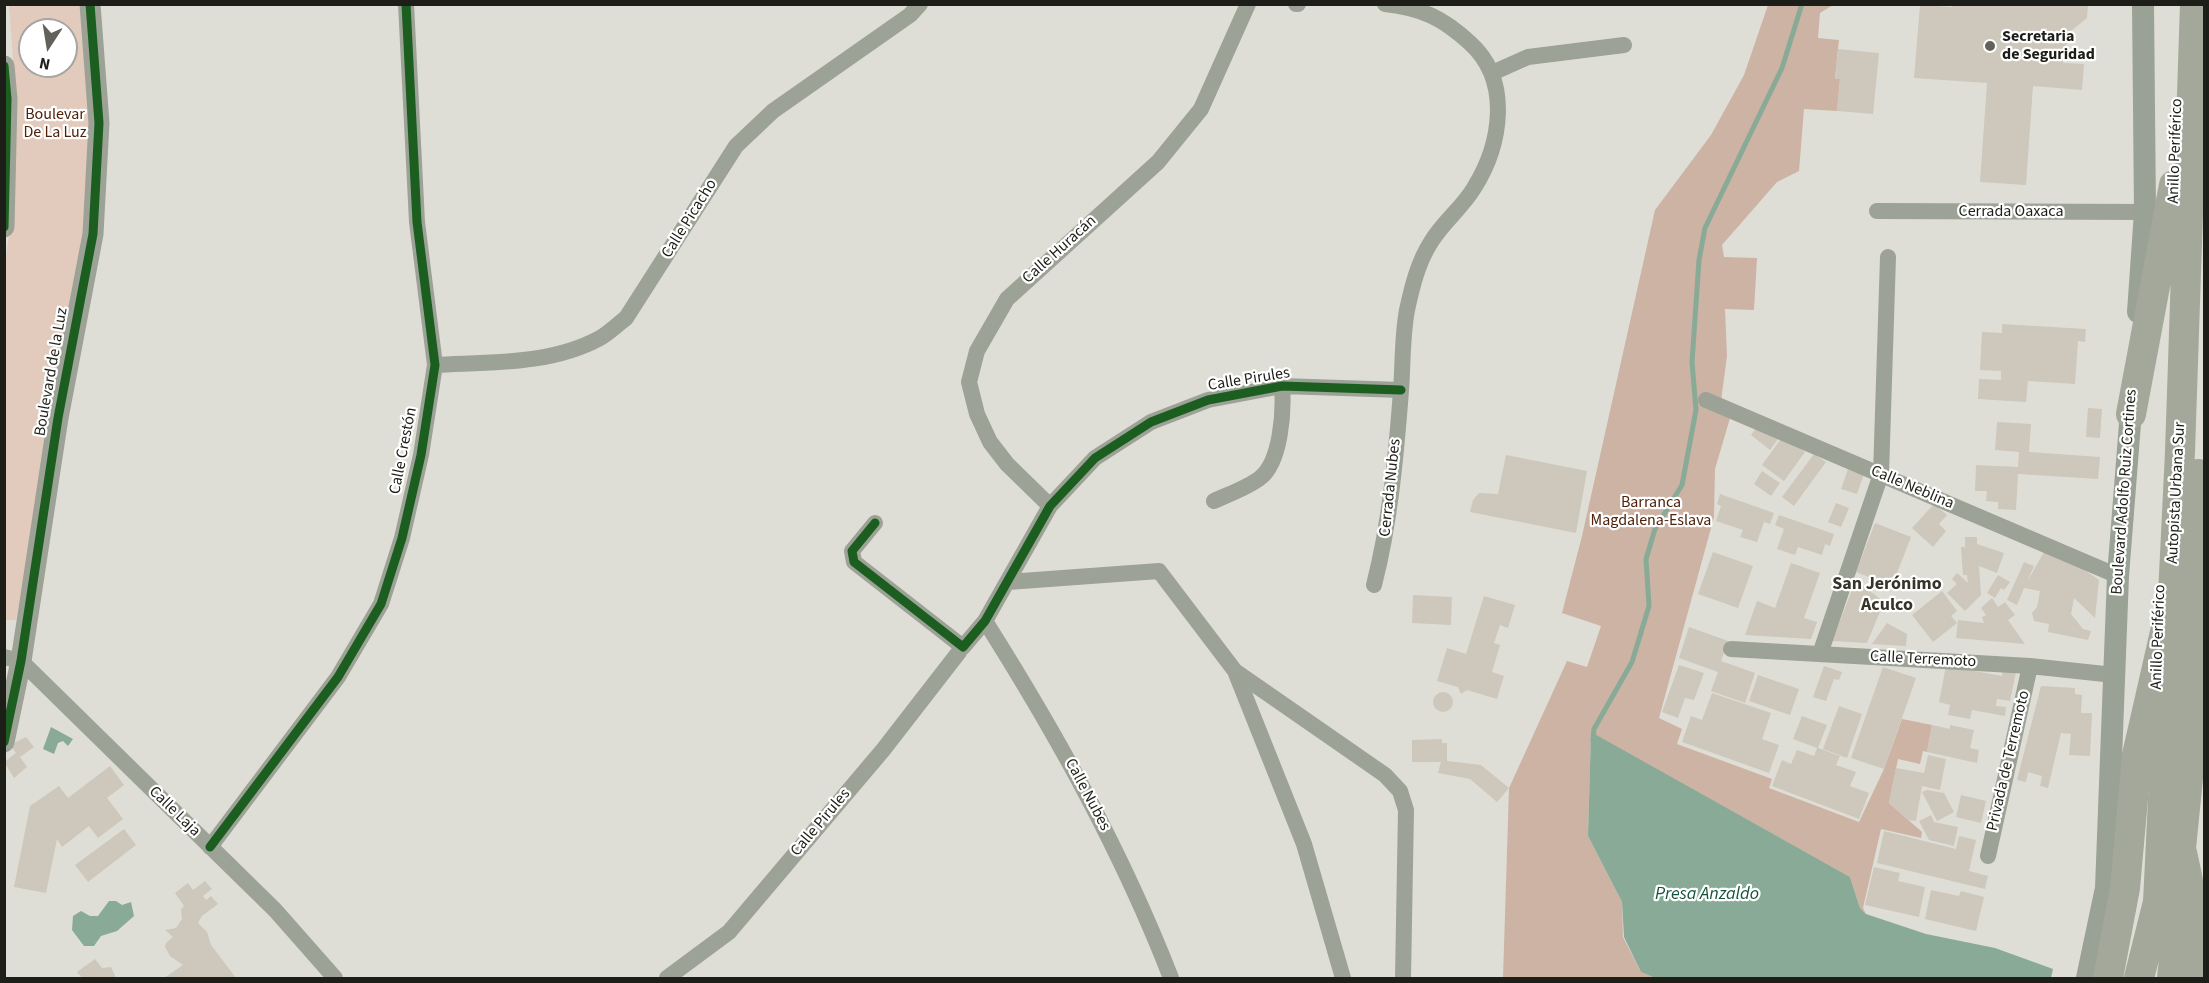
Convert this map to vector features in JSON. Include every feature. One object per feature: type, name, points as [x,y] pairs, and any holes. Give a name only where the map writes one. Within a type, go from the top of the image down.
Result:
[{"type":"highway","name":"Anillo Periférico","points":[[2128,978],[2138,949],[2154,804],[2182,4]]},
{"type":"highway","name":"Autopista Urbana Sur","points":[[2139,978],[2158,902],[2173,597],[2195,4]]},
{"type":"highway","points":[[2131,414],[2174,182]]},
{"type":"highway","name":"Autopista Urbana Sur","points":[[2159,978],[2172,924],[2182,853],[2194,718],[2205,223]]},
{"type":"highway","points":[[2108,978],[2125,888],[2137,755],[2173,597]]},
{"type":"highway","points":[[2172,978],[2204,673],[2205,632]]},
{"type":"highway","points":[[2182,853],[2193,902],[2194,950],[2189,978]]},
{"type":"main road","name":"Boulevard Adolfo Ruiz Cortines","points":[[2087,978],[2106,888],[2118,576],[2145,212],[2143,4]]},
{"type":"main road","points":[[2184,978],[2205,893]]},
{"type":"street","name":"Boulevard de la Luz","points":[[4,742],[13,659],[93,234],[99,123],[90,4]]},
{"type":"street","name":"Calle Crestón","points":[[210,847],[338,676],[381,604],[402,538],[416,476],[435,365],[417,222],[406,4]]},
{"type":"street","name":"Calle Picacho","points":[[435,365],[530,359],[565,353],[602,338],[626,318],[736,146],[773,111],[910,15],[920,4]]},
{"type":"street","name":"Calle Huracán","points":[[1050,506],[1007,464],[990,442],[977,414],[969,382],[977,351],[1007,299],[1158,162],[1201,109],[1248,4]]},
{"type":"street","points":[[1386,4],[1414,7],[1449,24],[1480,52],[1492,73],[1528,57],[1624,45]]},
{"type":"street","points":[[4,66],[7,99],[7,214],[4,226]]},
{"type":"street","name":"Cerrada Nubes","points":[[1374,585],[1385,544],[1401,390],[1404,332],[1417,272],[1431,241],[1473,190],[1492,153],[1499,112],[1492,73]]},
{"type":"street","name":"Cerrada Oaxaca","points":[[1877,211],[2145,212]]},
{"type":"street","points":[[1820,654],[1881,474],[1888,257]]},
{"type":"street","name":"Calle Pirules","points":[[668,978],[729,932],[883,750],[985,621],[1050,506],[1095,458],[1151,422],[1208,400],[1282,386],[1401,390]]},
{"type":"street","points":[[1214,501],[1260,478],[1274,463],[1283,401],[1282,386]]},
{"type":"street","name":"Calle Neblina","points":[[1706,400],[2118,576]]},
{"type":"street","points":[[874,524],[852,551],[854,562],[961,649]]},
{"type":"street","points":[[1008,582],[1159,571],[1235,671],[1304,844],[1343,978]]},
{"type":"street","name":"Calle Nubes","points":[[985,621],[1046,720],[1097,812],[1129,879],[1171,978]]},
{"type":"street","name":"Calle Terremoto","points":[[1731,649],[2030,666],[2114,675]]},
{"type":"street","name":"Calle Laja","points":[[13,659],[275,910],[335,978]]},
{"type":"street","name":"Privada de Terremoto","points":[[1988,856],[2030,666]]},
{"type":"street","points":[[1235,671],[1385,775],[1400,791],[1407,819],[1403,978]]},
{"type":"green space","name":"Boulevar De La Luz","points":[[9,5],[84,5],[95,121],[86,232],[16,620],[5,620],[4,267],[13,201],[15,104]]},
{"type":"green space","name":"Barranca Magdalena-Eslava","points":[[1768,5],[1833,5],[1820,13],[1818,38],[1839,40],[1835,78],[1840,79],[1837,111],[1804,109],[1799,171],[1777,182],[1722,245],[1724,257],[1757,258],[1754,310],[1725,309],[1727,356],[1721,401],[1733,408],[1715,469],[1714,517],[1659,718],[1682,729],[1677,744],[1772,779],[1769,788],[1859,822],[1884,769],[1902,719],[1932,725],[1927,752],[1923,751],[1920,764],[1898,759],[1889,803],[1922,832],[1921,838],[1881,829],[1863,908],[1866,914],[1860,908],[1850,877],[1591,733],[1588,836],[1622,902],[1623,937],[1641,972],[1655,978],[1503,978],[1509,788],[1567,661],[1587,667],[1601,626],[1562,613],[1582,536],[1655,210],[1711,135],[1744,75]]},
{"type":"water","points":[[51,727],[73,739],[68,746],[63,741],[58,743],[54,754],[43,749]]},
{"type":"water","name":"Presa Anzaldo","points":[[1591,732],[1850,877],[1860,908],[1866,914],[1926,934],[1995,948],[2053,969],[2051,978],[1655,978],[1641,972],[1624,937],[1622,902],[1588,836]]},
{"type":"water","points":[[109,901],[116,901],[122,905],[131,902],[134,916],[117,931],[101,936],[94,946],[84,946],[72,930],[73,916],[81,911],[90,916],[98,916]]},
{"type":"building","name":"Secretaria de Seguridad","points":[[1952,4],[2088,4],[2087,18],[2071,31],[2063,55],[2063,63],[2084,64],[2082,90],[2033,86],[2026,185],[1980,182],[1987,83],[1914,78],[1920,5],[1952,7]]},
{"type":"building","points":[[1838,49],[1879,53],[1873,114],[1837,111],[1840,79],[1835,79]]},
{"type":"building","points":[[2002,324],[2086,329],[2085,342],[2078,341],[2075,384],[2028,381],[2026,402],[1978,399],[1979,379],[2001,380],[2001,371],[1980,370],[1982,332],[2002,333]]},
{"type":"building","points":[[2088,408],[2102,409],[2100,438],[2086,437]]},
{"type":"building","points":[[1997,422],[2031,424],[2029,452],[2100,457],[2098,479],[2018,474],[2016,510],[1998,509],[1998,502],[1986,501],[1987,491],[1975,491],[1976,465],[2018,467],[2019,452],[1995,450]]},
{"type":"building","points":[[1759,424],[1778,439],[1770,450],[1751,435]]},
{"type":"building","points":[[1783,436],[1805,452],[1784,481],[1762,465]]},
{"type":"building","points":[[1814,454],[1826,462],[1794,506],[1782,497]]},
{"type":"building","points":[[1506,455],[1587,471],[1576,533],[1470,512],[1473,500],[1479,493],[1498,494]]},
{"type":"building","points":[[1848,469],[1864,474],[1857,494],[1841,489]]},
{"type":"building","points":[[1762,471],[1780,483],[1771,496],[1754,484]]},
{"type":"building","points":[[1720,494],[1774,513],[1770,524],[1764,522],[1757,542],[1740,537],[1743,530],[1716,521],[1721,506],[1717,504]]},
{"type":"building","points":[[1836,503],[1849,508],[1841,527],[1828,522]]},
{"type":"building","points":[[1934,504],[1947,515],[1939,524],[1946,531],[1933,547],[1912,528]]},
{"type":"building","points":[[1779,515],[1834,534],[1830,546],[1825,544],[1822,555],[1798,547],[1795,555],[1777,549],[1784,529],[1775,525]]},
{"type":"building","points":[[1875,523],[1911,537],[1892,586],[1856,572]]},
{"type":"building","points":[[1965,537],[1977,537],[1977,544],[2004,553],[1997,573],[1979,566],[1981,595],[1965,611],[1947,593],[1957,584],[1952,579],[1957,573],[1968,583],[1967,575],[1963,575],[1961,547],[1965,547]]},
{"type":"building","points":[[2045,550],[2076,564],[2099,580],[2095,618],[2074,598],[2071,614],[2083,629],[2091,631],[2088,640],[2048,632],[2049,624],[2034,621],[2032,613],[2037,607],[2040,591],[2024,588],[2017,605],[2007,600],[2024,562],[2034,566],[2027,582]]},
{"type":"building","points":[[1713,552],[1753,566],[1738,608],[1698,594]]},
{"type":"building","points":[[1791,563],[1820,573],[1804,618],[1817,622],[1811,639],[1745,635],[1757,601],[1775,608]]},
{"type":"building","points":[[1998,575],[2010,582],[2004,590],[2001,588],[1995,598],[1987,593]]},
{"type":"building","points":[[1856,580],[1884,602],[1867,643],[1832,641]]},
{"type":"building","points":[[1942,591],[1957,611],[1951,616],[1957,623],[1933,642],[1912,615]]},
{"type":"building","points":[[1413,595],[1452,597],[1451,625],[1412,623]]},
{"type":"building","points":[[1484,596],[1515,605],[1508,628],[1500,625],[1494,643],[1500,645],[1492,672],[1504,676],[1497,699],[1467,690],[1461,694],[1458,687],[1437,681],[1447,648],[1466,654]]},
{"type":"building","points":[[1992,598],[1998,607],[2005,602],[2015,615],[2008,620],[2025,644],[1956,638],[1958,620],[1984,623],[1982,617],[1986,615],[1981,608]]},
{"type":"building","points":[[1887,623],[1907,634],[1906,646],[1872,644]]},
{"type":"building","points":[[1689,627],[1728,641],[1721,661],[1755,673],[1745,703],[1711,691],[1718,672],[1679,658]]},
{"type":"building","points":[[1679,665],[1704,673],[1694,700],[1685,698],[1678,718],[1662,712]]},
{"type":"building","points":[[1824,666],[1842,672],[1839,680],[1834,679],[1826,701],[1813,697]]},
{"type":"building","points":[[1946,666],[2002,676],[2003,669],[2016,672],[2010,701],[1997,699],[1996,706],[2006,707],[2005,716],[1972,710],[1970,719],[1948,715],[1950,705],[1939,702]]},
{"type":"building","points":[[1883,667],[1916,678],[1884,769],[1851,758]]},
{"type":"building","points":[[1758,675],[1799,689],[1790,715],[1749,701]]},
{"type":"building","points":[[2041,686],[2075,688],[2075,694],[2082,695],[2081,713],[2092,713],[2090,756],[2069,755],[2071,734],[2061,733],[2048,788],[2040,786],[2042,776],[2028,772],[2026,782],[2017,780]]},
{"type":"building","points":[[1439,692],[1447,692],[1453,698],[1453,706],[1447,712],[1439,712],[1433,706],[1433,698]]},
{"type":"building","points":[[1712,693],[1771,713],[1762,739],[1779,745],[1769,773],[1682,742],[1691,716],[1702,720]]},
{"type":"building","points":[[1839,706],[1862,714],[1847,758],[1823,749]]},
{"type":"building","points":[[1802,716],[1827,725],[1818,748],[1840,756],[1836,765],[1856,772],[1850,786],[1869,793],[1859,819],[1772,786],[1782,760],[1791,764],[1797,750],[1814,756],[1817,748],[1793,739]]},
{"type":"building","points":[[1932,725],[1950,729],[1950,725],[1974,730],[1970,748],[1979,750],[1977,763],[1927,752]]},
{"type":"building","points":[[26,737],[34,747],[20,757],[27,767],[14,778],[4,762],[16,753],[10,745]]},
{"type":"building","points":[[1442,739],[1442,743],[1447,743],[1447,761],[1481,765],[1509,788],[1497,802],[1470,779],[1438,773],[1441,762],[1412,762],[1412,740]]},
{"type":"building","points":[[1928,755],[1946,759],[1940,790],[1922,786],[1916,821],[1908,820],[1889,803],[1896,768],[1924,773]]},
{"type":"building","points":[[110,766],[124,785],[107,798],[123,819],[98,838],[89,826],[62,847],[57,839],[46,893],[14,887],[30,806],[59,786],[68,798]]},
{"type":"building","points":[[1927,790],[1944,793],[1954,812],[1937,821],[1922,792]]},
{"type":"building","points":[[1961,795],[1986,801],[1981,823],[1956,817]]},
{"type":"building","points":[[1931,815],[1934,822],[1958,827],[1954,846],[1929,840],[1919,821]]},
{"type":"building","points":[[124,829],[136,845],[88,882],[75,865]]},
{"type":"building","points":[[1884,831],[1956,849],[1959,836],[1976,840],[1969,871],[1988,876],[1985,889],[1877,863]]},
{"type":"building","points":[[1874,867],[1900,873],[1898,881],[1925,887],[1919,917],[1865,905]]},
{"type":"building","points":[[205,881],[212,889],[203,896],[206,900],[211,896],[218,904],[202,916],[198,923],[207,932],[211,945],[236,978],[164,978],[183,965],[170,956],[165,947],[173,937],[165,930],[176,928],[182,919],[181,909],[184,906],[175,893],[188,883],[193,890]]},
{"type":"building","points":[[1931,890],[1959,896],[1961,891],[1984,897],[1976,931],[1925,919]]},
{"type":"building","points":[[95,959],[102,968],[111,967],[116,978],[82,978],[77,972]]},
{"type":"waterway","points":[[1593,741],[1594,729],[1632,662],[1649,606],[1646,559],[1655,529],[1682,485],[1696,410],[1692,362],[1699,260],[1705,228],[1782,68],[1802,4]]},
{"type":"cycle path","points":[[4,742],[21,661],[58,418],[93,234],[99,123],[90,4]]},
{"type":"cycle path","points":[[210,847],[338,677],[381,604],[402,538],[421,455],[435,365],[417,222],[406,4]]},
{"type":"cycle path","points":[[4,66],[7,99],[4,227]]},
{"type":"cycle path","points":[[875,523],[852,551],[854,562],[963,647],[985,621],[1050,506],[1095,458],[1151,422],[1208,400],[1282,386],[1401,390]]},
{"type":"place","name":"Secretaria de Seguridad","points":[[1990,46]]},
{"type":"district","name":"San Jerónimo Aculco","points":[[1887,595]]}]
